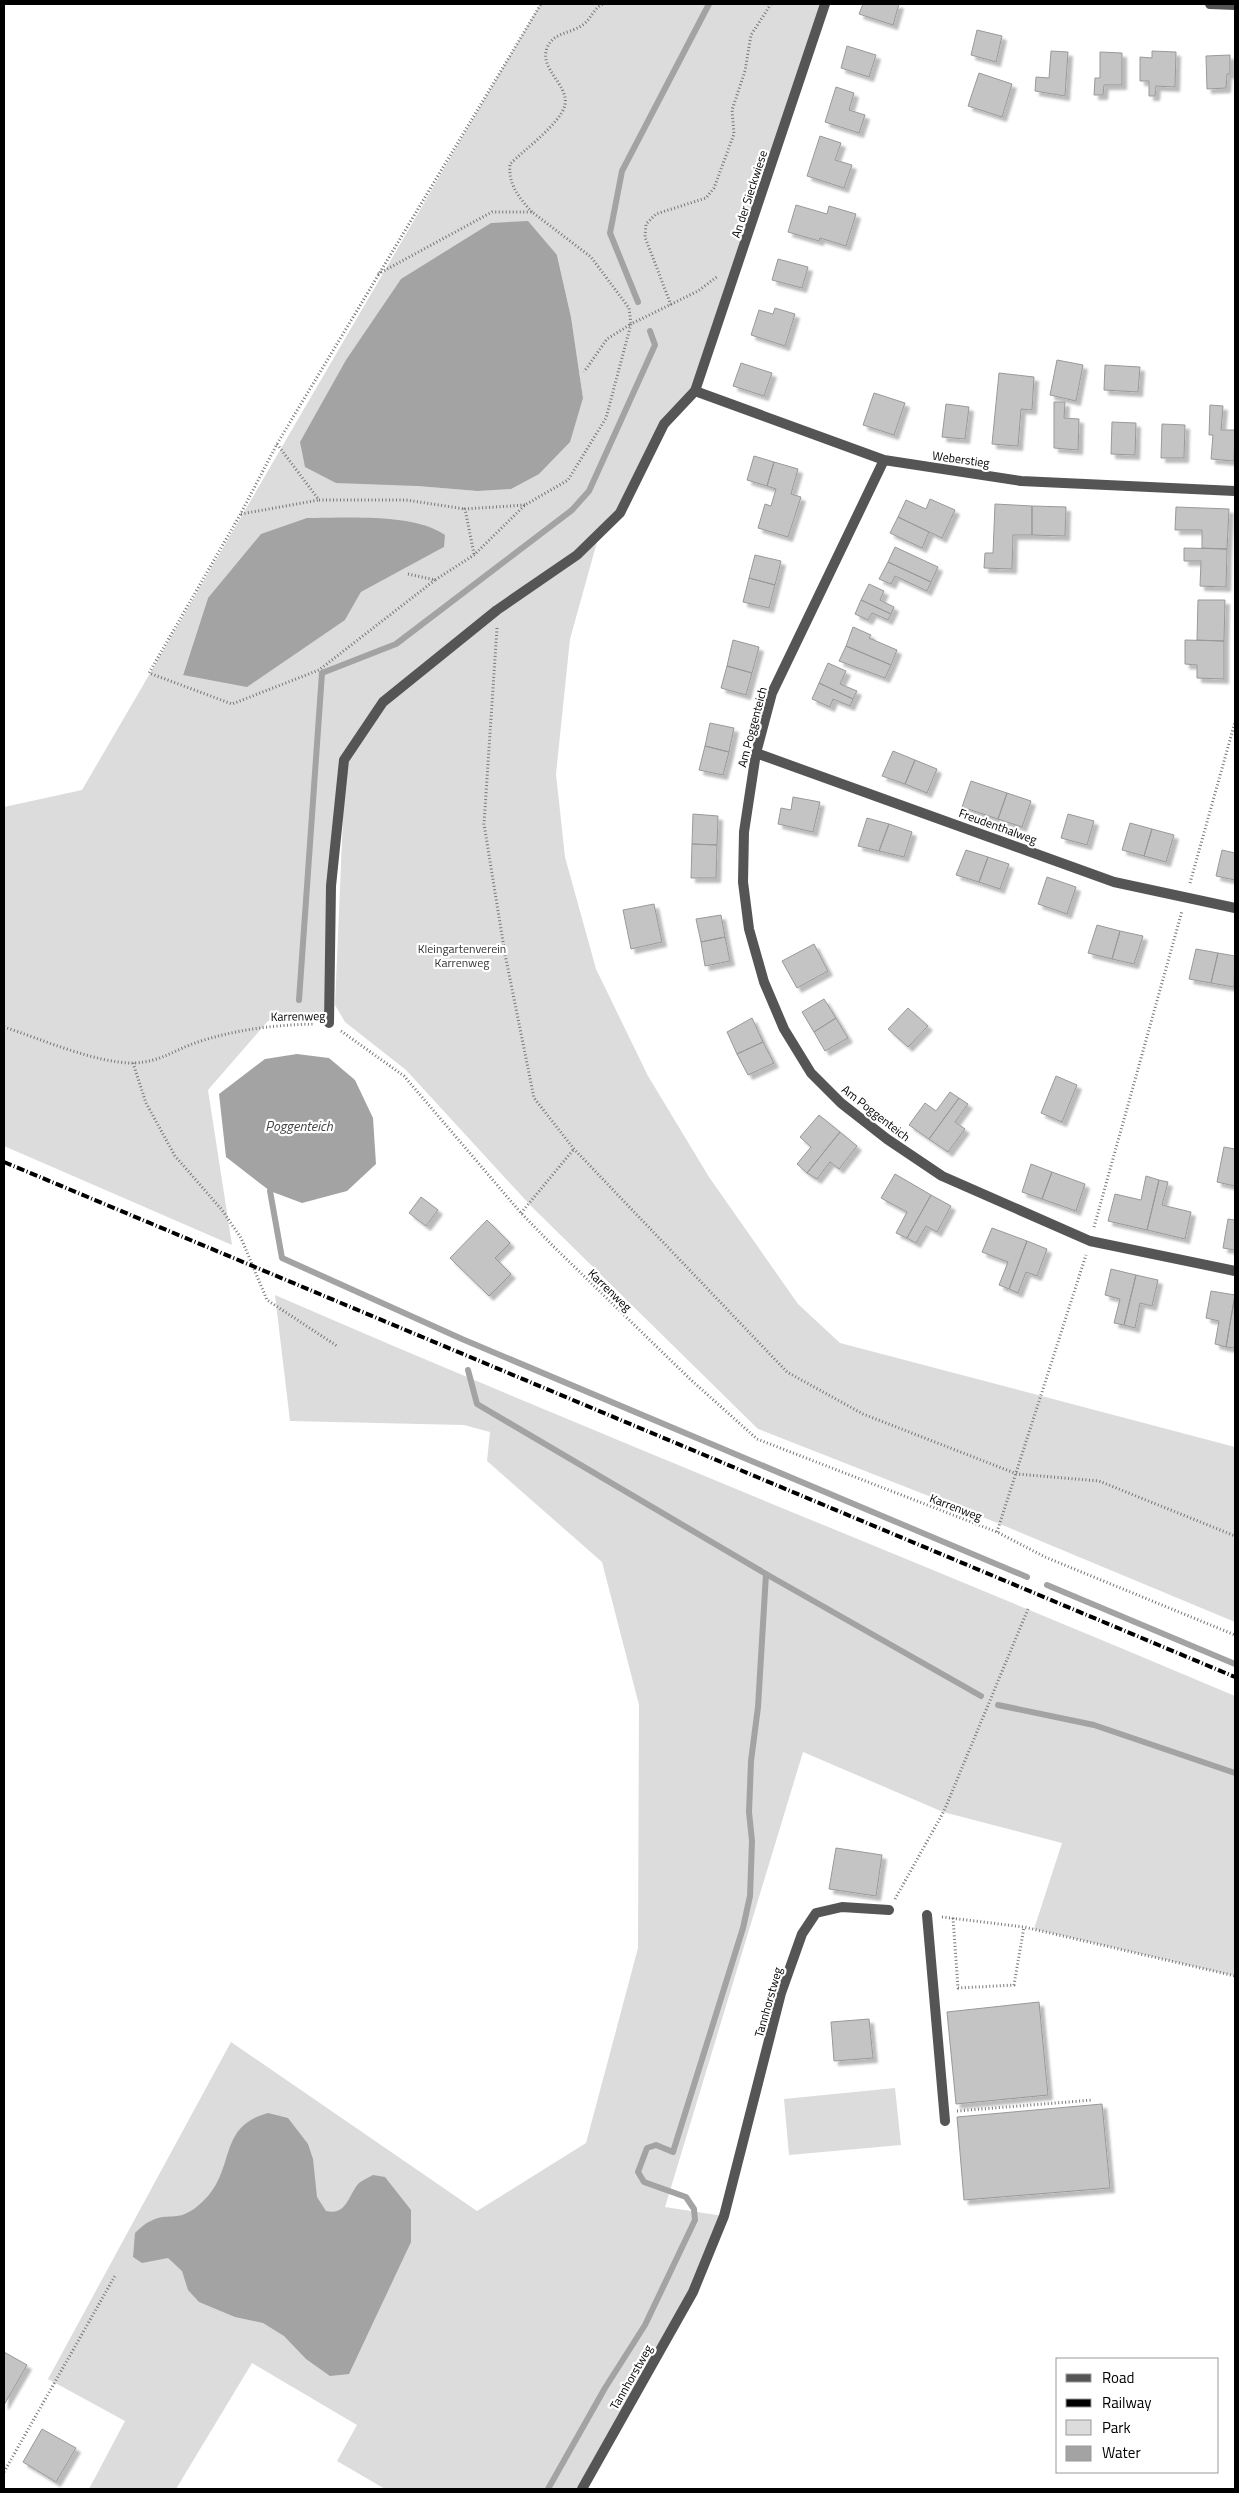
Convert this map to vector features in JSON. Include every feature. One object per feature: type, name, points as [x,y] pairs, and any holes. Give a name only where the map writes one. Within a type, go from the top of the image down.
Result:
[{"type":"street","name":"An der Sieckwiese","points":[[695,391],[825,4]]},
{"type":"street","points":[[1210,4],[1235,5]]},
{"type":"street","points":[[329,1023],[331,886],[344,760],[383,702],[497,610],[577,555],[620,513],[664,424],[695,391]]},
{"type":"street","name":"Weberstieg","points":[[695,391],[884,460],[1022,481],[1235,492]]},
{"type":"street","name":"Am Poggenteich","points":[[884,460],[772,693],[756,753],[744,832],[743,882],[749,929],[764,982],[784,1029],[811,1073],[841,1103],[887,1139],[942,1176],[1090,1241],[1235,1271]]},
{"type":"street","name":"Freudenthalweg","points":[[756,753],[1114,882],[1235,908]]},
{"type":"street","name":"Tannhorstweg","points":[[582,2489],[693,2292],[724,2216],[782,1993],[802,1934],[816,1913],[842,1907],[889,1910]]},
{"type":"street","points":[[927,1915],[945,2117]]},
{"type":"path","points":[[541,4],[277,444],[240,515],[150,672],[232,704],[319,670],[435,580],[474,555],[525,505],[568,480],[606,418],[631,324],[629,308],[591,257],[532,212],[519,197],[509,177],[510,164],[548,130],[565,106],[564,95],[547,64],[547,49],[554,38],[584,24],[597,7],[603,4]]},
{"type":"path","points":[[672,304],[646,237],[646,224],[656,214],[706,198],[714,188],[734,134],[732,110],[745,71],[752,35],[771,4]]},
{"type":"path","points":[[378,274],[492,212],[532,212]]},
{"type":"path","points":[[584,372],[607,339],[631,324],[698,292],[726,269],[738,266]]},
{"type":"path","points":[[277,444],[319,500]]},
{"type":"path","points":[[240,515],[319,500],[406,500],[465,509],[525,505]]},
{"type":"path","points":[[465,509],[474,555]]},
{"type":"path","points":[[408,574],[435,580]]},
{"type":"path","points":[[497,610],[484,824],[505,954],[534,1098],[574,1149],[787,1372],[863,1414],[1017,1474],[1099,1481],[1235,1536]]},
{"type":"path","points":[[997,1532],[1090,1241],[1235,722]]},
{"type":"path","name":"Karrenweg","points":[[4,1028],[108,1061],[133,1063],[158,1060],[199,1041],[234,1032],[269,1025],[329,1023],[404,1076],[521,1213],[690,1379],[756,1439],[997,1532],[1045,1557],[1235,1635]]},
{"type":"path","points":[[133,1063],[146,1104],[175,1156],[222,1210],[241,1238],[267,1300],[337,1346]]},
{"type":"path","points":[[521,1213],[574,1149]]},
{"type":"path","points":[[889,1910],[944,1811],[1028,1609]]},
{"type":"path","points":[[927,1915],[1024,1927],[1235,1976]]},
{"type":"path","points":[[952,1918],[958,1988],[1014,1985],[1024,1927]]},
{"type":"path","points":[[945,2117],[1093,2100]]},
{"type":"path","points":[[4,2472],[116,2274]]},
{"type":"green space","name":"Kleingartenverein Karrenweg","points":[[540,4],[824,4],[695,390],[664,425],[620,513],[597,542],[570,639],[556,774],[565,857],[596,969],[648,1076],[709,1177],[798,1304],[840,1343],[1235,1447],[1235,1622],[1000,1524],[758,1429],[531,1206],[406,1070],[345,1022],[335,1005],[345,770],[331,887],[328,1017],[268,1021],[208,1090],[232,1245],[4,1146],[4,807],[82,790]],"holes":[[[557,254],[571,317],[583,398],[477,491],[417,486]],[[444,547],[361,592],[345,620],[183,674],[208,598]]]},
{"type":"green space","points":[[275,1295],[514,1397],[1235,1696],[1235,1976],[1034,1929],[1062,1843],[943,1812],[803,1752],[665,2207],[723,2216],[693,2292],[577,2489],[385,2489],[337,2461],[357,2425],[252,2363],[176,2489],[89,2489],[125,2421],[48,2379],[231,2042],[477,2211],[586,2143],[638,1948],[639,1705],[602,1562],[487,1461],[490,1432],[464,1425],[290,1421]]},
{"type":"green space","points":[[895,2088],[901,2145],[789,2155],[784,2099]]},
{"type":"water","points":[[528,221],[557,255],[571,317],[583,398],[570,442],[539,474],[511,489],[477,491],[417,486],[336,483],[305,467],[300,442],[346,360],[401,279],[491,223]]},
{"type":"water","points":[[307,518],[379,518],[416,523],[445,535],[444,547],[361,592],[345,620],[247,687],[183,675],[208,598],[261,534]]},
{"type":"water","name":"Poggenteich","points":[[297,1054],[329,1058],[355,1080],[373,1118],[376,1164],[347,1191],[302,1203],[270,1191],[226,1157],[219,1094],[265,1059]]},
{"type":"water","points":[[268,2113],[288,2118],[308,2144],[313,2159],[317,2197],[326,2211],[333,2212],[343,2208],[359,2183],[373,2175],[385,2177],[411,2210],[411,2242],[349,2374],[330,2376],[306,2359],[284,2336],[263,2323],[235,2317],[199,2302],[188,2290],[182,2271],[168,2258],[142,2263],[133,2257],[135,2233],[151,2221],[160,2217],[181,2215],[202,2202],[216,2184],[230,2147],[242,2127],[252,2119]]},
{"type":"building","points":[[863,4],[899,4],[893,25],[859,14]]},
{"type":"building","points":[[977,30],[1002,36],[996,62],[971,55]]},
{"type":"building","points":[[847,46],[876,55],[869,77],[841,68]]},
{"type":"building","points":[[1051,51],[1068,52],[1065,96],[1035,91],[1036,77],[1049,78]]},
{"type":"building","points":[[1152,51],[1176,52],[1175,87],[1156,86],[1155,96],[1149,96],[1149,81],[1140,81],[1140,57],[1152,58]]},
{"type":"building","points":[[1100,52],[1122,53],[1122,85],[1104,85],[1103,95],[1094,95],[1095,78],[1100,78]]},
{"type":"building","points":[[1230,55],[1230,74],[1227,74],[1226,88],[1207,89],[1206,56]]},
{"type":"building","points":[[979,73],[1012,84],[1002,117],[968,106]]},
{"type":"building","points":[[836,87],[854,93],[849,110],[865,115],[859,133],[825,122]]},
{"type":"building","points":[[820,136],[841,143],[835,160],[852,165],[844,188],[807,176]]},
{"type":"building","points":[[796,205],[827,214],[829,206],[856,214],[846,246],[820,238],[819,241],[788,232]]},
{"type":"building","points":[[778,259],[808,267],[802,288],[772,280]]},
{"type":"building","points":[[775,308],[795,314],[785,346],[751,335],[759,310],[773,314]]},
{"type":"building","points":[[1057,360],[1083,365],[1076,401],[1050,395]]},
{"type":"building","points":[[741,363],[772,373],[764,396],[733,386]]},
{"type":"building","points":[[1105,365],[1140,367],[1138,392],[1104,390]]},
{"type":"building","points":[[999,373],[1034,377],[1032,410],[1021,409],[1018,446],[992,444]]},
{"type":"building","points":[[874,393],[905,403],[894,435],[863,425]]},
{"type":"building","points":[[1054,402],[1065,402],[1064,418],[1079,419],[1078,450],[1054,448]]},
{"type":"building","points":[[946,404],[969,407],[965,439],[942,437]]},
{"type":"building","points":[[1210,405],[1223,406],[1221,430],[1235,430],[1234,461],[1211,459],[1213,435],[1209,435]]},
{"type":"building","points":[[1112,422],[1136,423],[1135,455],[1111,454]]},
{"type":"building","points":[[1162,424],[1185,425],[1184,458],[1161,458]]},
{"type":"building","points":[[754,456],[774,462],[767,486],[747,480]]},
{"type":"building","points":[[774,462],[798,469],[791,494],[801,497],[788,537],[758,528],[765,504],[771,506],[776,489],[767,486]]},
{"type":"building","points":[[930,499],[955,510],[942,538],[898,517],[906,500],[926,509]]},
{"type":"building","points":[[995,504],[1032,506],[1032,535],[1013,535],[1012,569],[984,568],[985,553],[993,553]]},
{"type":"building","points":[[1032,506],[1066,507],[1065,536],[1032,535]]},
{"type":"building","points":[[1176,507],[1229,509],[1227,549],[1202,548],[1202,530],[1175,530]]},
{"type":"building","points":[[898,517],[929,532],[922,548],[890,533]]},
{"type":"building","points":[[895,547],[938,567],[931,582],[888,562]]},
{"type":"building","points":[[1184,548],[1227,549],[1226,587],[1200,586],[1201,561],[1184,561]]},
{"type":"building","points":[[755,555],[781,561],[775,585],[749,578]]},
{"type":"building","points":[[888,562],[931,582],[927,591],[895,576],[891,584],[879,579]]},
{"type":"building","points":[[749,578],[775,585],[769,608],[743,602]]},
{"type":"building","points":[[869,584],[884,591],[880,600],[894,607],[891,614],[861,600]]},
{"type":"building","points":[[861,600],[891,614],[888,620],[872,613],[868,620],[855,614]]},
{"type":"building","points":[[1198,600],[1225,600],[1224,641],[1197,640]]},
{"type":"building","points":[[853,627],[871,635],[869,638],[897,650],[891,665],[846,646]]},
{"type":"building","points":[[733,640],[759,647],[752,673],[727,666]]},
{"type":"building","points":[[1185,640],[1224,641],[1224,679],[1197,678],[1197,665],[1185,664]]},
{"type":"building","points":[[846,646],[891,665],[885,678],[839,661]]},
{"type":"building","points":[[828,663],[846,671],[840,684],[857,691],[853,699],[819,683]]},
{"type":"building","points":[[727,666],[752,673],[746,695],[721,688]]},
{"type":"building","points":[[819,683],[853,699],[850,706],[833,699],[830,707],[812,699]]},
{"type":"building","points":[[710,723],[734,728],[729,752],[705,746]]},
{"type":"building","points":[[705,746],[729,752],[723,775],[699,770]]},
{"type":"building","points":[[893,751],[915,760],[905,784],[882,776]]},
{"type":"building","points":[[915,760],[937,769],[927,793],[905,784]]},
{"type":"building","points":[[971,781],[1007,793],[998,819],[962,807]]},
{"type":"building","points":[[1007,793],[1031,801],[1022,827],[998,819]]},
{"type":"building","points":[[793,797],[820,802],[813,832],[778,824],[781,808],[791,810]]},
{"type":"building","points":[[693,814],[718,816],[717,845],[692,844]]},
{"type":"building","points":[[1068,814],[1094,821],[1087,845],[1061,838]]},
{"type":"building","points":[[867,818],[889,824],[879,851],[858,846]]},
{"type":"building","points":[[1130,823],[1152,829],[1144,856],[1122,850]]},
{"type":"building","points":[[889,824],[912,832],[904,857],[879,851]]},
{"type":"building","points":[[1152,829],[1174,835],[1166,862],[1144,856]]},
{"type":"building","points":[[692,844],[717,845],[716,878],[691,878]]},
{"type":"building","points":[[966,850],[988,857],[979,882],[956,875]]},
{"type":"building","points":[[1222,850],[1235,853],[1235,880],[1216,876]]},
{"type":"building","points":[[988,857],[1009,864],[1000,889],[979,882]]},
{"type":"building","points":[[1047,877],[1076,887],[1067,914],[1038,904]]},
{"type":"building","points":[[654,904],[662,942],[631,949],[623,910]]},
{"type":"building","points":[[721,915],[725,937],[701,942],[696,919]]},
{"type":"building","points":[[1097,925],[1120,931],[1112,959],[1088,953]]},
{"type":"building","points":[[1120,931],[1143,936],[1134,964],[1112,959]]},
{"type":"building","points":[[725,937],[730,961],[705,966],[701,942]]},
{"type":"building","points":[[814,944],[828,971],[797,988],[782,961]]},
{"type":"building","points":[[1196,949],[1218,953],[1211,983],[1189,979]]},
{"type":"building","points":[[1218,953],[1235,956],[1234,987],[1211,983]]},
{"type":"building","points":[[824,999],[836,1018],[814,1032],[802,1012]]},
{"type":"building","points":[[908,1008],[928,1026],[908,1047],[888,1029]]},
{"type":"building","points":[[752,1018],[763,1042],[737,1054],[727,1032]]},
{"type":"building","points":[[836,1018],[848,1038],[825,1051],[814,1032]]},
{"type":"building","points":[[763,1042],[774,1063],[748,1075],[737,1054]]},
{"type":"building","points":[[1056,1076],[1077,1085],[1062,1122],[1041,1113]]},
{"type":"building","points":[[950,1092],[959,1098],[929,1139],[909,1125],[925,1103],[936,1111]]},
{"type":"building","points":[[959,1098],[968,1104],[955,1122],[965,1129],[948,1152],[929,1139]]},
{"type":"building","points":[[819,1115],[840,1132],[807,1173],[797,1164],[811,1147],[800,1137]]},
{"type":"building","points":[[840,1132],[857,1146],[839,1169],[830,1162],[817,1179],[807,1173]]},
{"type":"building","points":[[1224,1147],[1235,1149],[1235,1186],[1217,1182]]},
{"type":"building","points":[[1031,1164],[1052,1172],[1042,1199],[1022,1192]]},
{"type":"building","points":[[1052,1172],[1085,1184],[1076,1211],[1042,1199]]},
{"type":"building","points":[[895,1174],[931,1195],[907,1238],[896,1233],[907,1212],[881,1198]]},
{"type":"building","points":[[1146,1176],[1159,1180],[1147,1230],[1108,1221],[1115,1194],[1141,1200]]},
{"type":"building","points":[[1159,1180],[1168,1182],[1162,1205],[1191,1212],[1185,1239],[1147,1230]]},
{"type":"building","points":[[931,1195],[951,1206],[937,1232],[926,1226],[916,1243],[907,1238]]},
{"type":"building","points":[[421,1197],[438,1210],[426,1226],[409,1213]]},
{"type":"building","points":[[1228,1219],[1235,1220],[1235,1250],[1223,1248]]},
{"type":"building","points":[[487,1220],[510,1243],[495,1258],[511,1274],[489,1296],[450,1258]]},
{"type":"building","points":[[992,1228],[1027,1241],[1009,1289],[999,1285],[1008,1262],[982,1252]]},
{"type":"building","points":[[1027,1241],[1047,1249],[1037,1276],[1026,1272],[1018,1293],[1009,1289]]},
{"type":"building","points":[[1111,1269],[1136,1275],[1124,1325],[1114,1323],[1120,1299],[1105,1295]]},
{"type":"building","points":[[1136,1275],[1158,1280],[1152,1306],[1140,1303],[1135,1328],[1124,1325]]},
{"type":"building","points":[[1211,1291],[1235,1295],[1226,1347],[1215,1344],[1219,1321],[1206,1318]]},
{"type":"building","points":[[1235,1295],[1235,1348],[1226,1347]]},
{"type":"building","points":[[836,1848],[882,1855],[876,1896],[829,1889]]},
{"type":"building","points":[[1039,2002],[1048,2095],[956,2104],[947,2012]]},
{"type":"building","points":[[869,2019],[873,2058],[834,2061],[831,2022]]},
{"type":"building","points":[[1102,2104],[1110,2188],[964,2200],[957,2117]]},
{"type":"building","points":[[4,2352],[27,2365],[4,2405]]},
{"type":"building","points":[[42,2429],[76,2448],[56,2482],[23,2462]]},
{"type":"waterway","points":[[638,302],[610,233],[622,171],[709,4]]},
{"type":"waterway","points":[[299,1000],[322,673],[396,644],[572,510],[589,491],[655,345],[650,331]]},
{"type":"waterway","points":[[270,1191],[282,1258],[462,1339],[1027,1577]]},
{"type":"waterway","points":[[468,1370],[477,1404],[766,1574],[981,1696]]},
{"type":"waterway","points":[[548,2489],[605,2388],[645,2325],[695,2220],[694,2209],[686,2197],[644,2182],[638,2172],[647,2148],[656,2145],[673,2152],[743,1928],[750,1896],[752,1841],[749,1812],[751,1761],[758,1707],[766,1574]]},
{"type":"waterway","points":[[1047,1585],[1235,1664]]},
{"type":"waterway","points":[[998,1705],[1094,1725],[1235,1773]]},
{"type":"railway","points":[[4,1162],[1235,1677]]}]
